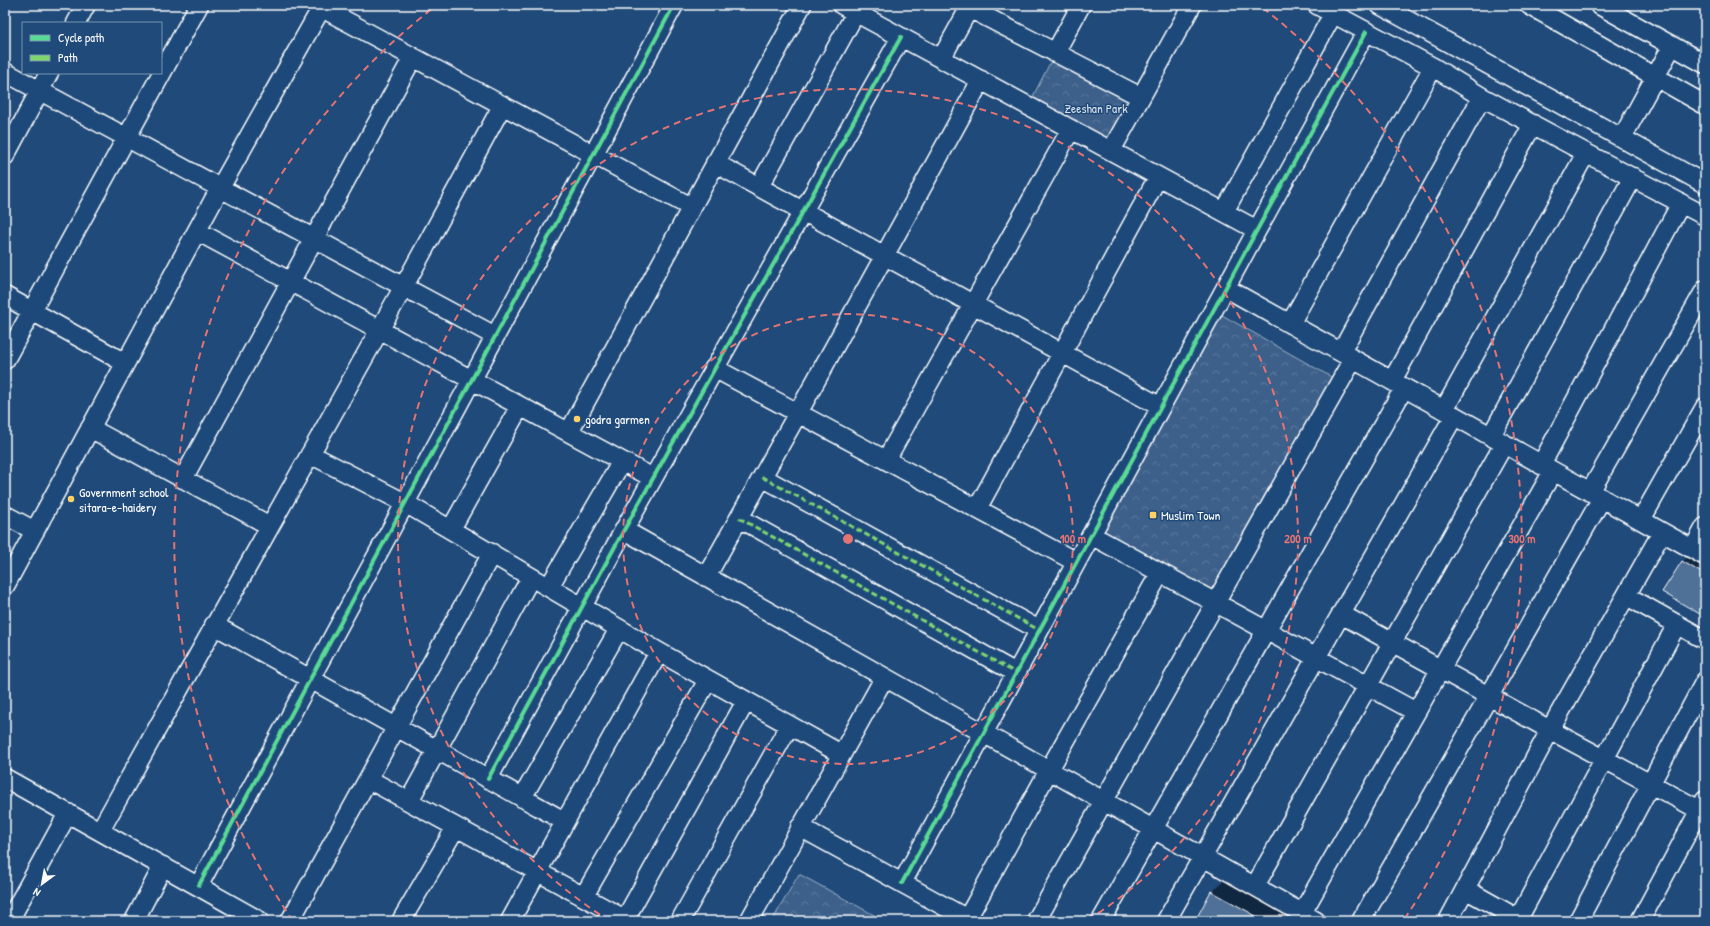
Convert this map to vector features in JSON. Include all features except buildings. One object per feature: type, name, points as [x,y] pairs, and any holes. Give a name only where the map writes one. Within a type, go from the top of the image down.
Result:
[{"type":"street","points":[[77,22],[86,5]]},
{"type":"street","points":[[162,72],[199,5]]},
{"type":"street","points":[[199,885],[674,5]]},
{"type":"street","points":[[569,432],[802,5]]},
{"type":"street","points":[[1055,52],[1081,5]]},
{"type":"street","points":[[1112,151],[1192,5]]},
{"type":"street","points":[[1380,5],[1705,184]]},
{"type":"street","points":[[1529,5],[1705,105]]},
{"type":"street","points":[[1599,5],[1705,64]]},
{"type":"street","points":[[941,59],[970,6],[1141,97]]},
{"type":"street","points":[[5,586],[220,188],[322,7],[502,106],[691,207]]},
{"type":"street","points":[[758,187],[852,8],[941,59],[1257,230]]},
{"type":"street","points":[[1224,212],[1325,9],[1433,67],[1482,97],[1705,216]]},
{"type":"street","points":[[902,883],[1160,407],[1366,32]]},
{"type":"street","points":[[488,779],[714,368],[901,37]]},
{"type":"street","points":[[1622,138],[1672,46]]},
{"type":"street","points":[[183,479],[413,57]]},
{"type":"street","points":[[1290,324],[1433,67]]},
{"type":"street","points":[[5,72],[495,336]]},
{"type":"street","points":[[5,156],[48,74]]},
{"type":"street","points":[[5,360],[161,74]]},
{"type":"street","points":[[706,577],[798,413],[980,80]]},
{"type":"street","points":[[1036,921],[1216,603],[1482,97]]},
{"type":"street","points":[[100,831],[380,330],[502,106]]},
{"type":"street","points":[[1101,921],[1266,630],[1398,384],[1533,124]]},
{"type":"street","points":[[886,460],[1071,129]]},
{"type":"street","points":[[1166,921],[1341,614],[1586,153]]},
{"type":"street","points":[[715,163],[1160,407]]},
{"type":"street","points":[[977,509],[1158,176]]},
{"type":"street","points":[[1255,886],[1392,642],[1633,177]]},
{"type":"street","points":[[624,530],[1309,917],[1416,712],[1547,468],[1681,203]]},
{"type":"street","points":[[197,231],[653,478]]},
{"type":"street","points":[[1226,288],[1699,552],[1705,527]]},
{"type":"street","points":[[1361,921],[1489,696],[1705,290]]},
{"type":"street","points":[[5,296],[125,363]]},
{"type":"street","points":[[714,368],[1076,562]]},
{"type":"street","points":[[451,529],[520,406]]},
{"type":"street","points":[[1642,520],[1705,407]]},
{"type":"street","points":[[90,428],[270,526]]},
{"type":"street","points":[[310,454],[405,503],[659,652],[841,754]]},
{"type":"street","points":[[549,587],[622,461]]},
{"type":"street","points":[[762,477],[1039,630]]},
{"type":"street","points":[[5,515],[35,531]]},
{"type":"street","points":[[739,518],[1016,673]]},
{"type":"street","points":[[1448,921],[1550,730],[1662,532]]},
{"type":"street","points":[[1091,535],[1416,712]]},
{"type":"street","points":[[290,921],[492,553]]},
{"type":"street","points":[[800,827],[969,920],[1049,770],[1160,573]]},
{"type":"street","points":[[409,801],[532,577]]},
{"type":"street","points":[[1627,596],[1705,640]]},
{"type":"street","points":[[1341,614],[1604,759],[1651,784],[1703,807],[1640,921]]},
{"type":"street","points":[[1465,889],[1519,920],[1677,624]]},
{"type":"street","points":[[214,625],[564,821]]},
{"type":"street","points":[[522,798],[620,629]]},
{"type":"street","points":[[510,921],[564,821],[659,652]]},
{"type":"street","points":[[749,921],[884,678]]},
{"type":"street","points":[[584,896],[708,680]]},
{"type":"street","points":[[1578,921],[1705,681]]},
{"type":"street","points":[[368,779],[626,920],[746,701]]},
{"type":"street","points":[[680,921],[789,726]]},
{"type":"street","points":[[5,778],[199,885],[253,919]]},
{"type":"street","points":[[9,921],[68,813]]},
{"type":"street","points":[[401,921],[456,827]]},
{"type":"street","points":[[134,921],[163,866]]},
{"type":"green space","name":"Zeeshan Park","points":[[1055,53],[1141,97],[1111,151],[1028,106]]},
{"type":"green space","points":[[1222,315],[1335,379],[1213,591],[1102,531]]},
{"type":"green space","points":[[799,874],[885,921],[772,921]]},
{"type":"marked path","points":[[762,477],[1039,630]]},
{"type":"marked path","points":[[739,518],[1016,673]]},
{"type":"cycle path","points":[[199,885],[674,5]]},
{"type":"cycle path","points":[[902,883],[1366,32]]},
{"type":"cycle path","points":[[488,779],[624,530],[901,37]]},
{"type":"place","name":"godra garmen","points":[[577,419]]},
{"type":"place","name":"Government school sitara-e-haidery","points":[[71,499]]},
{"type":"place","name":"Muslim Town","points":[[1153,515]]}]
